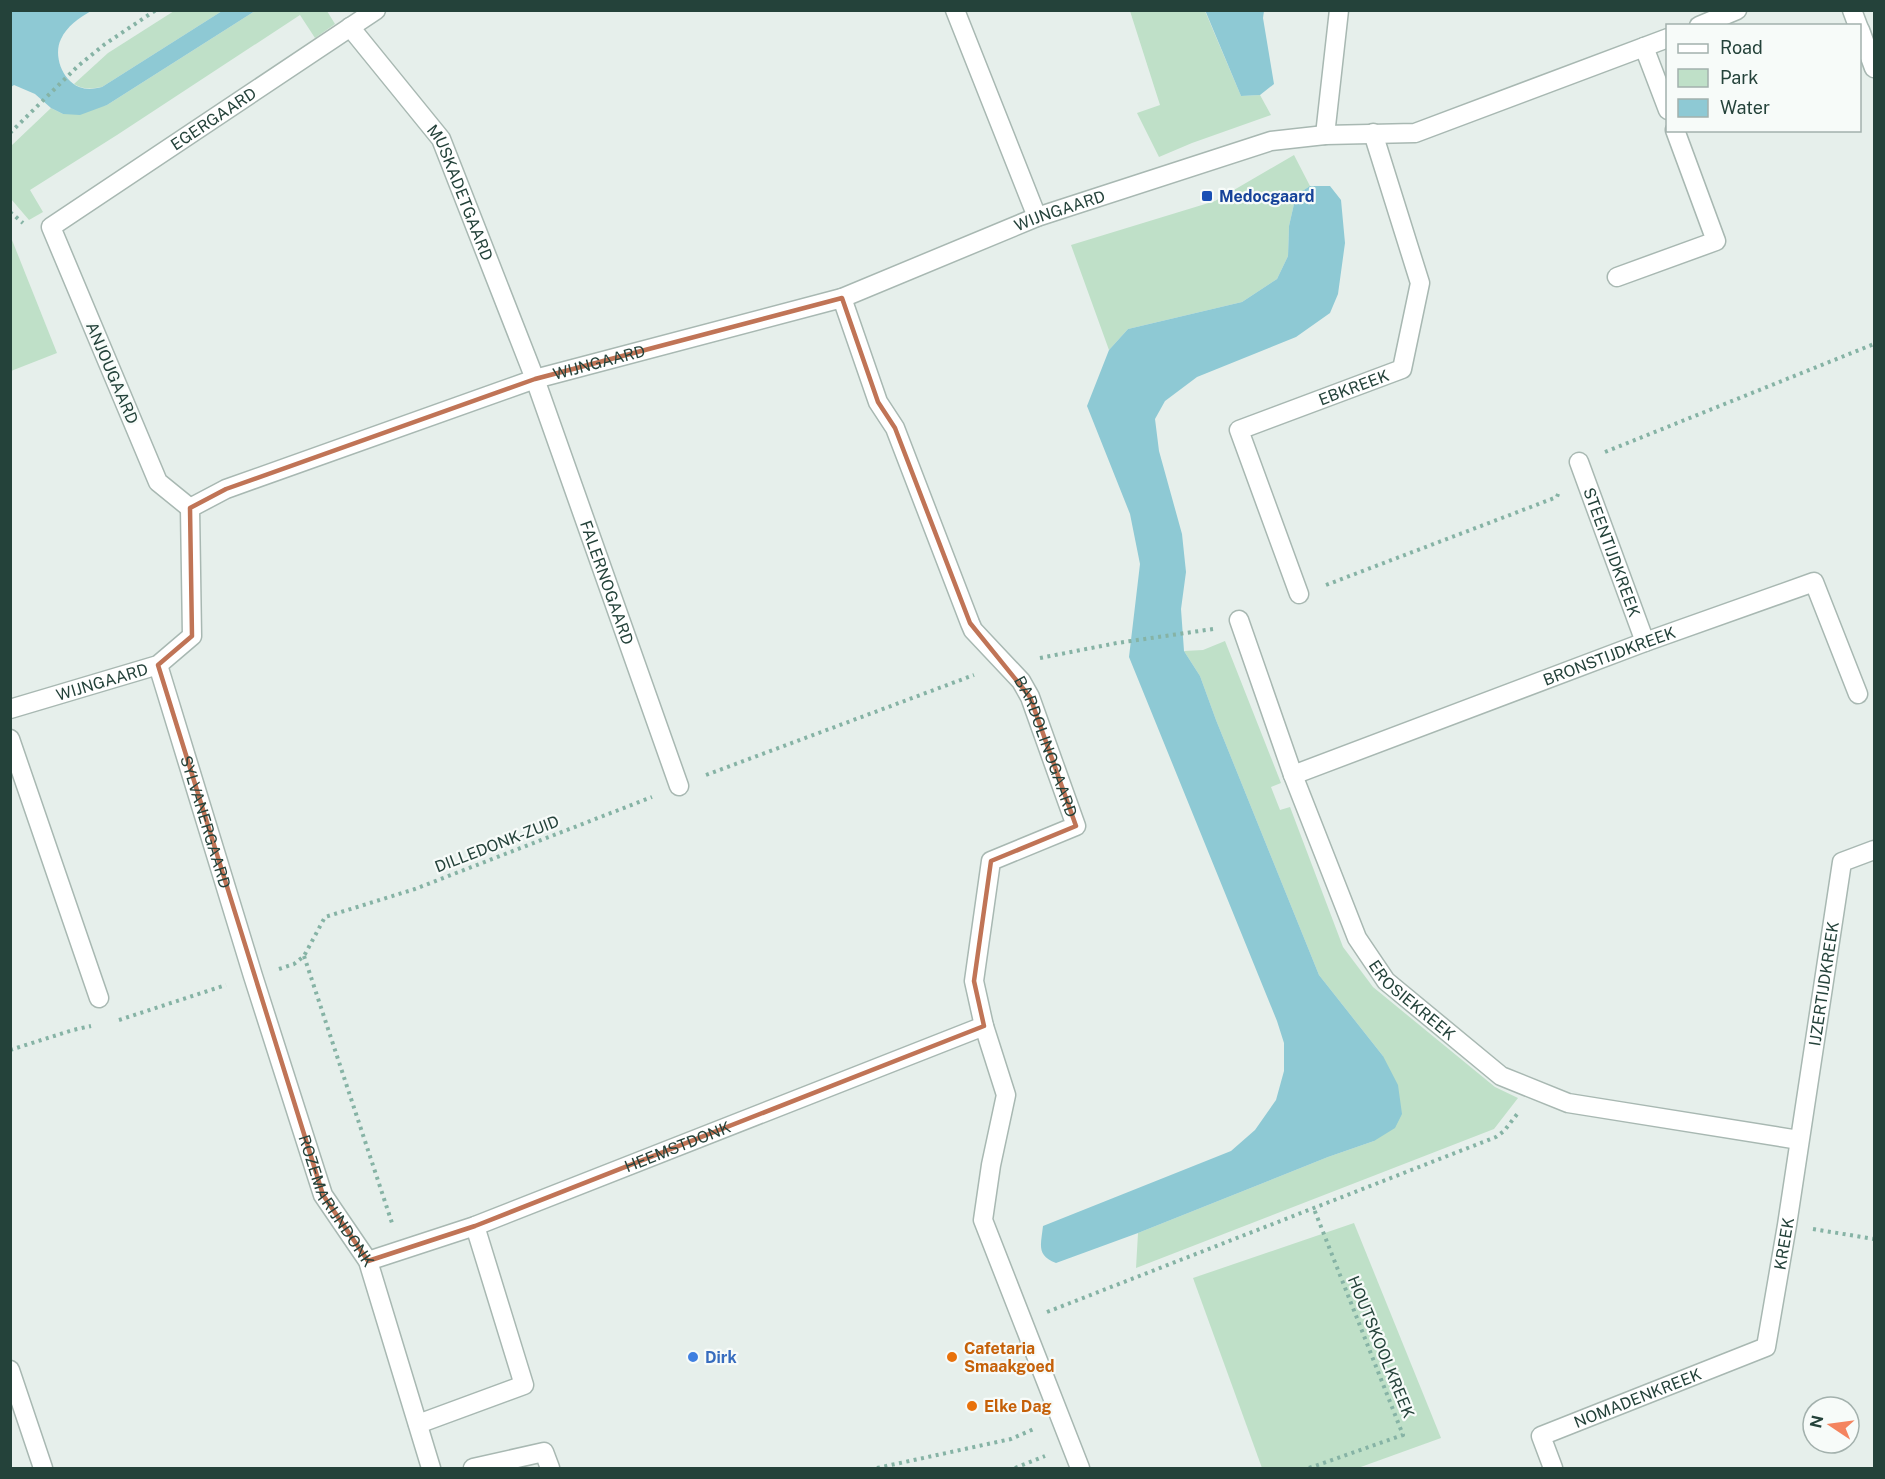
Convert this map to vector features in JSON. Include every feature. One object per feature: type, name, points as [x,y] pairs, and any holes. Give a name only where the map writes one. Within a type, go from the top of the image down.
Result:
[{"type":"street","name":"EGERGAARD","points":[[51,226],[376,10]]},
{"type":"street","points":[[955,10],[1037,217]]},
{"type":"street","points":[[1339,10],[1325,135],[1415,133],[1666,39]]},
{"type":"street","points":[[1704,24],[1737,10]]},
{"type":"street","name":"MUSKADETGAARD","points":[[350,27],[441,139],[536,379]]},
{"type":"street","points":[[1861,33],[1875,68]]},
{"type":"street","points":[[1644,47],[1666,105]]},
{"type":"street","points":[[1617,277],[1716,241],[1676,132]]},
{"type":"street","name":"EBKREEK","points":[[1299,594],[1239,430],[1402,369],[1420,283],[1373,133]]},
{"type":"street","name":"WIJNGAARD","points":[[10,709],[158,665],[192,636],[190,508],[226,489],[536,379],[842,298],[1037,217],[1270,141],[1325,135]]},
{"type":"street","name":"ANJOUGAARD","points":[[51,226],[158,482],[190,508]]},
{"type":"street","name":"BARDOLINOGAARD","points":[[842,298],[878,402],[895,428],[973,630],[1021,681],[1030,697],[1076,826],[991,861],[974,981],[984,1026]]},
{"type":"street","name":"FALERNOGAARD","points":[[536,379],[679,786]]},
{"type":"street","name":"STEENTIJDKREEK","points":[[1579,462],[1645,642]]},
{"type":"street","name":"BRONSTIJDKREEK","points":[[1293,775],[1645,642],[1814,582],[1858,694]]},
{"type":"street","name":"EROSIEKREEK","points":[[1239,620],[1293,775],[1357,938],[1386,981],[1501,1076],[1534,1090],[1568,1103],[1799,1140]]},
{"type":"street","name":"SYLVANERGAARD","points":[[158,665],[253,976]]},
{"type":"street","points":[[10,739],[99,998]]},
{"type":"street","name":"IJZERTIJDKREEK","points":[[1799,1140],[1842,862],[1875,850]]},
{"type":"street","name":"ROZEMARIJNDONK","points":[[253,976],[323,1195],[368,1261],[431,1468]]},
{"type":"street","points":[[984,1026],[1006,1095],[991,1165],[983,1220],[1080,1468]]},
{"type":"street","name":"HEEMSTDONK","points":[[368,1261],[475,1226],[984,1026]]},
{"type":"street","name":"KREEK","points":[[1766,1347],[1799,1140]]},
{"type":"street","points":[[418,1424],[524,1385],[475,1226]]},
{"type":"street","name":"NOMADENKREEK","points":[[1553,1468],[1540,1436],[1766,1347]]},
{"type":"street","points":[[10,1370],[43,1468]]},
{"type":"street","points":[[473,1468],[544,1452],[550,1468]]},
{"type":"path","points":[[10,133],[78,66],[105,44],[156,10]]},
{"type":"path","name":"BARDOLINOGAARD","points":[[1006,665],[1117,643],[1211,630]]},
{"type":"path","name":"DILLEDONK-ZUID","points":[[304,956],[325,917],[415,889],[963,678],[1006,665]]},
{"type":"path","points":[[118,1020],[294,964],[304,956],[401,1250]]},
{"type":"path","points":[[10,1050],[73,1029],[96,1025]]},
{"type":"path","points":[[1022,1322],[1496,1137],[1504,1131],[1534,1090]]},
{"type":"path","name":"HOUTSKOOLKREEK","points":[[1309,1468],[1403,1435],[1314,1209]]},
{"type":"path","points":[[1787,1225],[1875,1239]]},
{"type":"path","points":[[877,1468],[1011,1439],[1059,1419]]},
{"type":"highlighted area","points":[[842,298],[878,402],[895,428],[970,623],[1030,697],[1076,826],[991,861],[974,981],[984,1026],[475,1226],[368,1261],[323,1195],[158,665],[192,636],[190,508],[226,489],[535,379]]},
{"type":"green space","points":[[174,11],[222,11],[102,87],[88,88],[74,84],[108,53]]},
{"type":"green space","points":[[255,11],[327,11],[335,24],[315,38],[300,15],[30,190],[43,212],[29,220],[11,199],[11,146],[51,108],[63,114],[107,105]]},
{"type":"green space","points":[[1130,11],[1205,11],[1241,96],[1260,95],[1271,115],[1159,157],[1137,113],[1160,105]]},
{"type":"green space","points":[[1294,155],[1310,186],[1296,195],[1289,226],[1288,256],[1277,279],[1242,302],[1128,329],[1109,350],[1071,245],[1215,201]]},
{"type":"green space","points":[[10,235],[57,353],[11,371],[10,371]]},
{"type":"green space","points":[[1225,641],[1281,783],[1271,787],[1280,810],[1290,807],[1343,947],[1373,987],[1495,1087],[1518,1098],[1494,1129],[1136,1268],[1138,1233],[1328,1157],[1374,1141],[1383,1056],[1319,975],[1200,676],[1184,651],[1203,650]]},
{"type":"green space","points":[[1354,1223],[1441,1438],[1358,1468],[1262,1468],[1193,1278]]},
{"type":"water","points":[[11,10],[91,11],[70,26],[61,39],[58,52],[61,66],[68,79],[85,89],[102,87],[222,11],[255,11],[107,105],[80,115],[63,114],[51,108],[35,94],[14,85],[11,87]]},
{"type":"water","points":[[1205,10],[1264,11],[1263,18],[1274,84],[1260,95],[1241,96]]},
{"type":"water","points":[[1310,186],[1330,186],[1341,200],[1345,243],[1338,294],[1330,313],[1296,337],[1197,377],[1165,401],[1155,419],[1159,451],[1182,534],[1186,572],[1181,609],[1184,651],[1200,676],[1319,975],[1383,1056],[1398,1085],[1402,1114],[1395,1128],[1374,1141],[1056,1263],[1045,1257],[1041,1249],[1043,1226],[1231,1151],[1255,1130],[1276,1100],[1284,1071],[1284,1043],[1277,1021],[1129,657],[1140,564],[1130,514],[1087,406],[1109,350],[1128,329],[1242,302],[1277,279],[1288,256],[1289,226],[1296,195]]},
{"type":"place","name":"Medocgaard","points":[[1207,196]]},
{"type":"place","name":"Dirk","points":[[693,1357]]},
{"type":"place","name":"Cafetaria Smaakgoed","points":[[952,1357]]},
{"type":"place","name":"Elke Dag","points":[[972,1406]]}]
